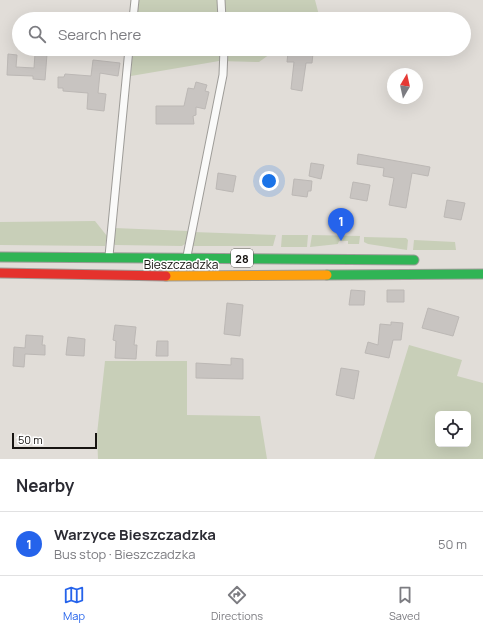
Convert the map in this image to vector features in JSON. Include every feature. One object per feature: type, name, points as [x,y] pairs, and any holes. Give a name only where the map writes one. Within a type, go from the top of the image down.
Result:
[{"type":"main road","name":"Bieszczadzka","points":[[0,257],[427,260]]},
{"type":"main road","name":"Bieszczadzka","points":[[0,273],[132,276],[483,274]]},
{"type":"lane","points":[[134,12],[135,0]]},
{"type":"lane","points":[[221,0],[222,12]]},
{"type":"lane","points":[[109,258],[128,56]]},
{"type":"lane","points":[[186,258],[224,75],[224,56]]},
{"type":"green space","points":[[138,0],[315,0],[318,12],[137,12]]},
{"type":"green space","points":[[132,56],[267,56],[259,62],[219,61],[131,76]]},
{"type":"green space","points":[[95,221],[107,236],[105,246],[0,245],[0,222]]},
{"type":"green space","points":[[114,228],[188,231],[185,244],[182,246],[115,245],[113,243]]},
{"type":"green space","points":[[193,232],[276,235],[273,246],[193,246]]},
{"type":"green space","points":[[282,235],[308,235],[307,247],[281,247]]},
{"type":"green space","points":[[312,235],[360,236],[359,244],[348,244],[348,241],[339,241],[338,244],[310,247]]},
{"type":"green space","points":[[364,237],[406,238],[408,240],[407,250],[368,244],[364,242]]},
{"type":"green space","points":[[414,240],[455,242],[456,250],[413,250]]},
{"type":"green space","points":[[409,345],[462,360],[457,376],[483,383],[483,459],[374,459]]},
{"type":"green space","points":[[105,361],[187,361],[187,415],[260,416],[267,459],[98,459],[97,434]]},
{"type":"building","points":[[8,54],[17,56],[16,67],[34,68],[35,56],[47,56],[45,80],[33,79],[33,76],[7,75]]},
{"type":"building","points":[[288,56],[313,56],[312,63],[306,63],[302,91],[291,89],[294,62],[287,62]]},
{"type":"building","points":[[93,60],[120,63],[118,76],[100,73],[98,93],[106,94],[104,111],[87,109],[88,93],[63,91],[63,88],[58,88],[58,77],[64,77],[65,74],[91,76]]},
{"type":"building","points":[[196,82],[207,85],[205,91],[209,92],[205,109],[196,107],[196,115],[193,116],[194,124],[156,124],[156,106],[184,106],[188,88],[194,89]]},
{"type":"building","points":[[358,154],[430,167],[428,176],[412,173],[406,208],[389,205],[394,178],[383,176],[384,168],[357,164]]},
{"type":"building","points":[[311,163],[324,165],[321,179],[309,176]]},
{"type":"building","points":[[218,173],[236,176],[233,192],[216,189]]},
{"type":"building","points":[[294,179],[312,181],[311,191],[308,191],[307,197],[292,195]]},
{"type":"building","points":[[353,182],[370,185],[367,201],[350,198]]},
{"type":"building","points":[[447,200],[465,203],[461,220],[444,217]]},
{"type":"building","points":[[351,290],[365,291],[364,305],[349,305]]},
{"type":"building","points":[[387,290],[404,290],[404,302],[387,302]]},
{"type":"building","points":[[227,303],[243,305],[240,336],[224,334]]},
{"type":"building","points":[[428,308],[459,317],[453,336],[422,328]]},
{"type":"building","points":[[391,322],[403,323],[401,340],[393,340],[389,358],[365,353],[368,342],[378,345],[380,324],[391,325]]},
{"type":"building","points":[[115,325],[136,327],[134,345],[137,345],[136,359],[115,358],[116,341],[113,340]]},
{"type":"building","points":[[26,335],[43,336],[42,345],[45,345],[45,355],[25,354],[24,367],[13,366],[14,347],[25,348]]},
{"type":"building","points":[[68,337],[85,339],[84,356],[66,355]]},
{"type":"building","points":[[157,341],[168,341],[168,356],[156,356]]},
{"type":"building","points":[[231,358],[243,359],[243,379],[196,378],[196,363],[231,365]]},
{"type":"building","points":[[341,368],[359,371],[354,399],[336,395]]},
{"type":"traffic: fast","points":[[0,257],[414,260]]},
{"type":"traffic: fast","points":[[327,275],[483,274]]},
{"type":"traffic: slow","points":[[166,276],[327,275]]},
{"type":"traffic: jam","points":[[0,273],[166,276]]},
{"type":"place","name":"Warzyce Bieszczadzka","points":[[341,241]]}]
